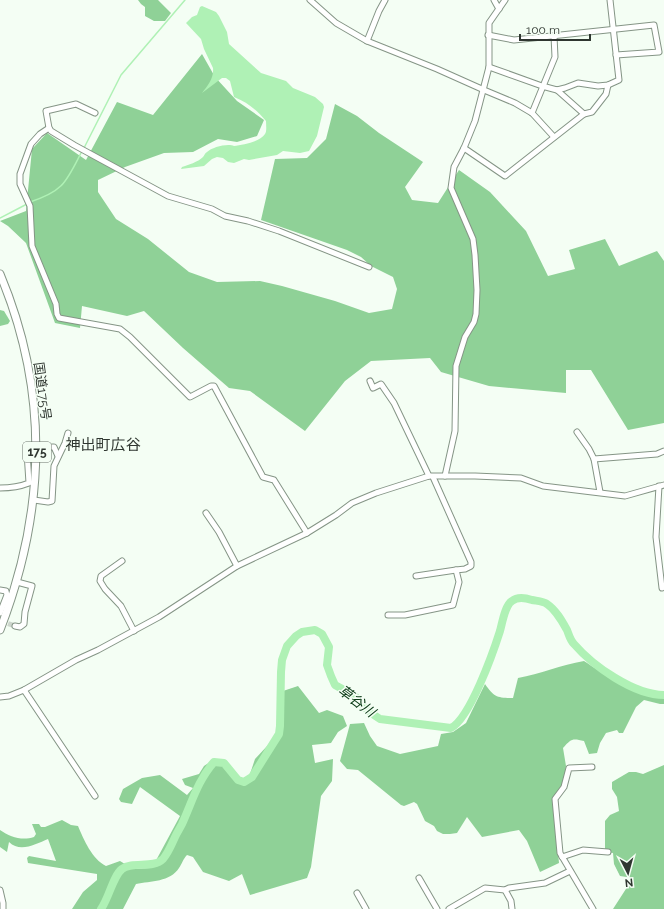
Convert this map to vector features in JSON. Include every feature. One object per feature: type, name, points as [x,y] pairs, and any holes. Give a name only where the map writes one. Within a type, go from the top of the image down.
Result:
[{"type":"highway","name":"国道175号","points":[[0,274],[21,336],[31,382],[36,426],[37,456],[32,483],[34,500],[29,531],[17,582],[0,630]]},
{"type":"street","points":[[310,0],[336,23],[367,41],[437,69],[515,103],[532,113],[554,137]]},
{"type":"street","points":[[367,41],[385,0]]},
{"type":"street","points":[[494,0],[500,9]]},
{"type":"street","points":[[445,476],[455,431],[456,366],[465,337],[474,322],[476,314],[477,290],[473,239],[451,188],[454,166],[464,148],[475,121],[484,90],[489,67],[489,23],[505,0]]},
{"type":"street","points":[[557,90],[578,83],[598,86],[608,85],[620,80],[610,0]]},
{"type":"street","points":[[488,35],[514,40],[654,25],[659,52],[616,55]]},
{"type":"street","points":[[532,113],[555,57],[554,36]]},
{"type":"street","points":[[489,67],[557,90],[584,114]]},
{"type":"street","points":[[464,148],[505,176],[584,114],[592,112],[606,94],[608,85]]},
{"type":"street","points":[[95,113],[76,104],[46,111],[49,128],[51,131],[168,196],[212,209],[225,216],[248,221],[279,231],[369,267]]},
{"type":"street","points":[[49,128],[40,134],[31,144],[20,174],[20,184],[30,206],[32,246],[56,304],[57,314],[60,318],[120,330],[130,337],[190,397],[211,386],[214,386],[263,476],[274,480],[307,533]]},
{"type":"street","points":[[370,381],[373,388],[381,384],[394,403],[431,476],[471,562],[471,566],[465,569],[416,576]]},
{"type":"street","points":[[577,432],[594,459],[600,492]]},
{"type":"street","points":[[34,500],[48,502],[52,501],[53,471],[68,433]]},
{"type":"street","points":[[0,488],[21,486],[32,483],[27,452],[28,448],[31,447]]},
{"type":"street","points":[[45,447],[54,447],[58,456]]},
{"type":"street","points":[[594,459],[657,454],[664,451]]},
{"type":"street","points":[[0,697],[9,696],[24,690],[76,660],[134,631],[178,606],[237,566],[307,533],[336,515],[352,502],[431,476],[520,478],[543,486],[625,496],[661,485],[656,537],[662,588]]},
{"type":"street","points":[[206,513],[219,532],[237,566]]},
{"type":"street","points":[[122,561],[101,576],[100,581],[105,589],[121,606],[134,631]]},
{"type":"street","points":[[388,615],[404,615],[453,605],[458,582],[456,570]]},
{"type":"street","points":[[16,626],[20,627],[24,624],[25,612],[32,586],[17,582]]},
{"type":"street","points":[[0,590],[6,591],[7,595],[0,614]]},
{"type":"street","points":[[24,690],[95,796]]},
{"type":"street","points":[[592,767],[569,768],[564,787],[555,799],[560,853],[593,909]]},
{"type":"street","points":[[562,857],[583,850],[608,852]]},
{"type":"street","points":[[449,909],[485,888],[505,890],[509,888],[545,883],[570,871]]},
{"type":"street","points":[[419,878],[437,909]]},
{"type":"street","points":[[0,890],[3,909]]},
{"type":"street","points":[[505,890],[512,909]]},
{"type":"street","points":[[357,893],[366,909]]},
{"type":"shaded area","points":[[138,0],[158,0],[171,13],[165,21],[154,21],[145,16],[145,7]]},
{"type":"shaded area","points":[[202,6],[216,12],[227,32],[229,44],[261,73],[286,81],[293,88],[315,97],[323,104],[324,107],[317,136],[309,151],[300,153],[283,151],[277,155],[249,160],[244,159],[234,163],[217,157],[212,159],[204,166],[181,169],[182,167],[203,157],[206,152],[212,149],[224,145],[234,146],[251,143],[263,137],[266,131],[266,121],[252,107],[234,97],[230,81],[226,78],[222,78],[202,93],[212,78],[213,68],[201,39],[186,23],[192,17],[197,15],[200,7]]},
{"type":"shaded area","points":[[202,54],[215,77],[237,101],[264,120],[257,136],[237,142],[218,139],[193,152],[164,153],[125,167],[98,180],[98,192],[116,219],[148,239],[189,272],[217,282],[260,281],[335,301],[369,313],[392,309],[397,289],[393,277],[371,266],[361,257],[347,250],[261,220],[275,159],[307,158],[326,139],[335,104],[357,116],[379,133],[423,162],[405,187],[412,200],[438,203],[459,170],[490,192],[526,231],[548,276],[575,269],[569,250],[605,239],[619,266],[657,251],[664,261],[664,423],[628,430],[591,370],[566,370],[566,393],[489,386],[441,372],[430,358],[371,361],[345,381],[305,431],[250,391],[229,388],[183,348],[144,311],[127,316],[82,306],[80,328],[55,323],[26,243],[8,226],[0,221],[26,211],[32,149],[47,133],[86,160],[117,102],[153,115]]},
{"type":"shaded area","points":[[0,310],[4,311],[10,321],[8,324],[0,326]]},
{"type":"shaded area","points":[[584,661],[602,673],[632,688],[642,691],[664,691],[664,704],[644,700],[636,707],[623,733],[619,733],[617,730],[606,733],[600,743],[597,753],[589,754],[584,741],[572,740],[563,748],[566,766],[564,781],[553,799],[559,863],[540,872],[527,841],[519,830],[482,837],[467,817],[457,833],[443,834],[437,831],[434,826],[425,821],[417,804],[414,802],[404,806],[401,805],[358,770],[347,769],[340,761],[350,724],[364,723],[377,746],[400,754],[438,746],[441,734],[453,732],[466,723],[485,684],[496,696],[513,698],[518,678]]},
{"type":"shaded area","points":[[298,686],[319,713],[327,710],[343,716],[347,726],[338,732],[331,743],[312,745],[315,763],[333,759],[332,781],[321,796],[311,867],[307,878],[250,895],[242,874],[229,881],[203,872],[193,857],[187,855],[179,868],[171,876],[160,880],[136,884],[123,909],[72,909],[83,892],[97,880],[97,874],[28,863],[27,858],[29,856],[56,861],[48,839],[23,847],[18,847],[9,842],[7,852],[0,847],[0,830],[16,838],[25,839],[34,837],[36,834],[32,824],[39,824],[41,827],[45,827],[62,820],[71,825],[78,826],[93,854],[106,866],[120,861],[133,869],[150,868],[153,866],[180,816],[140,787],[132,804],[121,802],[119,799],[123,789],[142,778],[160,775],[187,795],[193,788],[185,785],[182,779],[199,774],[204,766],[213,760],[225,767],[238,783],[250,774],[255,759],[283,729],[283,691]]},
{"type":"shaded area","points":[[664,765],[664,909],[613,909],[633,878],[620,876],[614,864],[613,853],[605,852],[605,821],[610,815],[619,811],[617,797],[612,789],[612,782],[629,772],[643,774]]},
{"type":"waterway","points":[[84,148],[121,75],[185,0]]},
{"type":"waterway","points":[[30,202],[50,194],[63,184],[82,151]]},
{"type":"waterway","points":[[0,218],[27,204]]},
{"type":"waterway","name":"草谷川","points":[[101,909],[116,877],[122,869],[132,865],[154,864],[163,859],[182,824],[199,784],[214,762],[224,763],[238,780],[244,782],[252,777],[279,734],[282,660],[287,646],[302,632],[315,630],[322,634],[329,647],[327,665],[335,685],[355,696],[368,711],[380,719],[451,728],[458,722],[466,712],[480,684],[497,641],[507,606],[514,599],[519,598],[542,602],[550,606],[561,619],[573,642],[582,653],[603,670],[627,685],[652,694],[664,695]]},
{"type":"tunnel","points":[[1,621],[15,626]]},
{"type":"district","name":"神出町広谷","points":[[103,445]]}]
